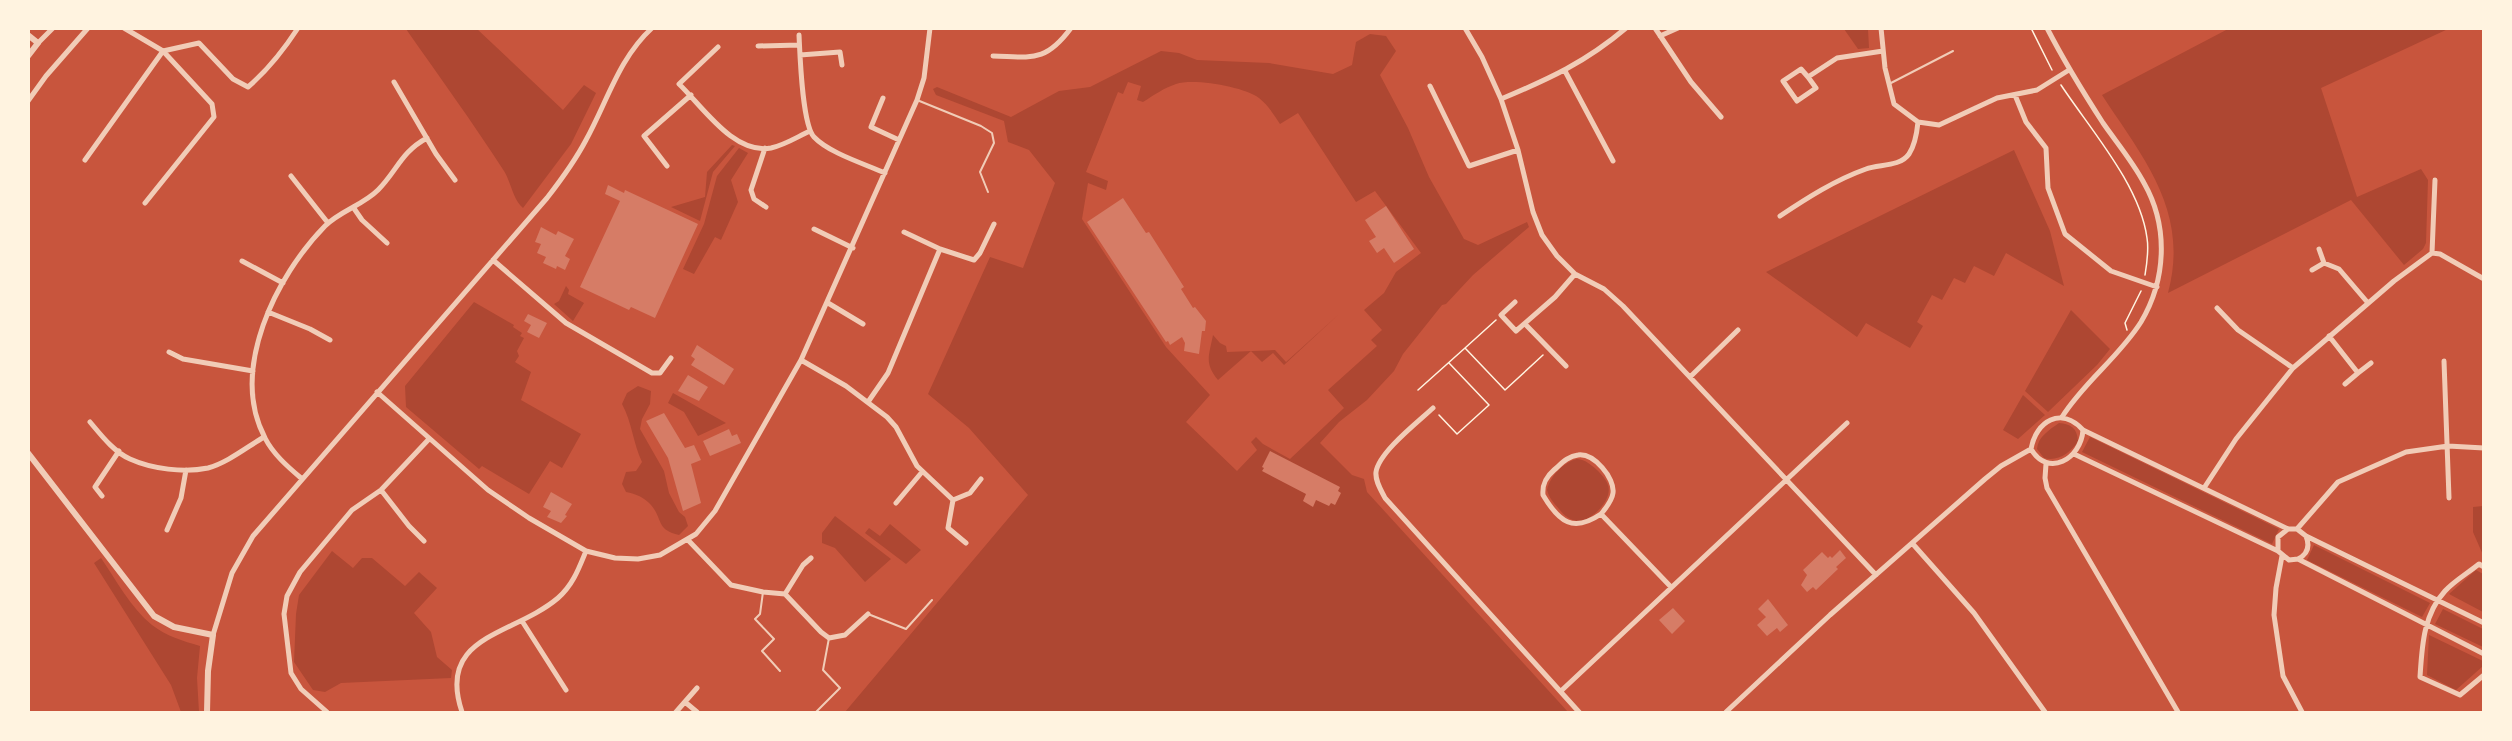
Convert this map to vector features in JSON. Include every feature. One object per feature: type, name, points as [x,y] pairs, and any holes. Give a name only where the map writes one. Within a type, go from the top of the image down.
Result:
[{"type":"street","points":[[28,56],[53,28]]},
{"type":"street","points":[[28,101],[46,76],[88,28]]},
{"type":"street","points":[[124,28],[163,51],[212,104],[214,117],[145,203]]},
{"type":"street","points":[[85,160],[163,51],[200,43],[233,79],[248,87],[270,69],[298,28]]},
{"type":"street","points":[[207,712],[208,671],[213,635],[231,573],[253,536],[301,478],[532,216],[562,178],[586,141],[624,63],[652,28]]},
{"type":"street","points":[[377,392],[488,490],[529,518],[586,551],[615,558],[639,559],[660,555],[688,540],[702,528],[715,511],[801,360],[828,303],[917,100],[924,78],[930,28]]},
{"type":"street","points":[[993,56],[1039,57],[1061,42],[1071,28]]},
{"type":"street","points":[[1465,28],[1482,57],[1501,99],[1518,150],[1533,212],[1542,235],[1557,256],[1575,274],[1604,289],[1875,575]]},
{"type":"street","points":[[1501,99],[1565,71],[1598,52],[1626,28]]},
{"type":"street","points":[[1655,28],[1691,82],[1721,117]]},
{"type":"street","points":[[1660,36],[1678,28]]},
{"type":"street","points":[[1881,28],[1883,51],[1894,104],[1918,122],[1939,125],[1997,98],[2037,90],[2069,70]]},
{"type":"street","points":[[2047,28],[2069,70],[2144,183],[2152,198],[2162,236],[2157,287],[2145,314],[2111,362],[2071,403],[2062,417]]},
{"type":"street","points":[[28,35],[38,43]]},
{"type":"street","points":[[799,35],[810,131],[815,138],[827,146],[885,173]]},
{"type":"street","points":[[758,46],[799,45]]},
{"type":"street","points":[[718,47],[679,84],[733,139],[746,146],[765,148],[784,143],[810,131]]},
{"type":"street","points":[[1808,77],[1837,58],[1883,51]]},
{"type":"street","points":[[800,54],[840,52],[842,65]]},
{"type":"street","points":[[1801,69],[1808,77],[1816,88],[1797,101],[1783,81],[1801,69]]},
{"type":"street","points":[[1565,71],[1613,160]]},
{"type":"street","points":[[394,82],[455,180]]},
{"type":"street","points":[[1430,86],[1469,166],[1518,150]]},
{"type":"street","points":[[667,166],[644,136],[691,95]]},
{"type":"street","points":[[2015,95],[2026,122],[2046,148],[2048,188],[2065,234],[2111,271],[2157,287]]},
{"type":"street","points":[[884,98],[871,127],[899,140]]},
{"type":"street","points":[[1780,216],[1837,181],[1868,168],[1894,163],[1908,155],[1918,122]]},
{"type":"street","points":[[301,478],[282,460],[264,437],[255,408],[253,371],[258,343],[268,312],[283,283],[328,223],[377,191],[404,154],[415,144],[427,138]]},
{"type":"street","points":[[765,148],[751,190],[754,199],[766,207]]},
{"type":"street","points":[[291,176],[328,223]]},
{"type":"street","points":[[2432,254],[2435,180]]},
{"type":"street","points":[[353,207],[362,220],[387,243]]},
{"type":"street","points":[[904,232],[940,249],[974,260],[980,254],[994,224]]},
{"type":"street","points":[[814,229],[853,248]]},
{"type":"street","points":[[868,402],[888,373],[940,249]]},
{"type":"street","points":[[2319,249],[2324,262],[2339,269],[2368,303]]},
{"type":"street","points":[[2204,488],[2236,439],[2293,368],[2368,303],[2432,254],[2440,254],[2484,279]]},
{"type":"street","points":[[493,260],[566,323],[652,373],[660,373],[671,358]]},
{"type":"street","points":[[242,261],[283,283]]},
{"type":"street","points":[[2312,270],[2324,262]]},
{"type":"street","points":[[1515,302],[1501,315],[1516,331],[1575,274]]},
{"type":"street","points":[[828,303],[863,324]]},
{"type":"street","points":[[2217,308],[2238,330],[2293,368]]},
{"type":"street","points":[[268,312],[330,340]]},
{"type":"street","points":[[1525,324],[1566,366]]},
{"type":"street","points":[[1689,377],[1738,330]]},
{"type":"street","points":[[2329,336],[2358,373]]},
{"type":"street","points":[[169,352],[183,359],[253,371]]},
{"type":"street","points":[[801,360],[833,377],[868,402],[896,427],[922,472],[953,500]]},
{"type":"street","points":[[2444,361],[2449,498]]},
{"type":"street","points":[[2345,384],[2371,363]]},
{"type":"street","points":[[1433,408],[1385,454],[1376,471],[1378,484],[1385,498],[1579,712]]},
{"type":"street","points":[[2083,430],[2082,442],[2074,454],[2061,462],[2046,464],[2036,458],[2031,449],[2033,438],[2040,428],[2062,417],[2073,420],[2083,430],[2288,529],[2297,529],[2306,536],[2484,623]]},
{"type":"street","points":[[90,422],[129,459],[154,466],[186,470],[209,468],[264,437]]},
{"type":"street","points":[[1561,691],[1847,423]]},
{"type":"street","points":[[327,712],[301,689],[291,673],[284,614],[287,596],[300,572],[339,524],[352,510],[381,490],[429,439]]},
{"type":"street","points":[[2297,529],[2338,482],[2406,452],[2448,446],[2484,448]]},
{"type":"street","points":[[1726,712],[1875,575],[2001,466],[2031,449]]},
{"type":"street","points":[[102,496],[95,487],[118,451]]},
{"type":"street","points":[[28,453],[66,499],[154,616],[174,627],[213,635]]},
{"type":"street","points":[[1580,454],[1592,459],[1608,476],[1613,487],[1612,499],[1601,514],[1582,525],[1569,523],[1563,519],[1544,495],[1545,481],[1572,456],[1580,454]]},
{"type":"street","points":[[2074,454],[2278,551],[2289,560],[2298,559],[2484,654]]},
{"type":"street","points":[[2046,464],[2047,489],[2178,712]]},
{"type":"street","points":[[167,530],[181,498],[186,470]]},
{"type":"street","points":[[896,503],[922,472]]},
{"type":"street","points":[[953,500],[970,493],[981,479]]},
{"type":"street","points":[[381,490],[424,541]]},
{"type":"street","points":[[953,500],[948,528],[966,543]]},
{"type":"street","points":[[1601,514],[1671,587]]},
{"type":"street","points":[[2278,551],[2278,537],[2288,529]]},
{"type":"street","points":[[2298,559],[2309,546],[2306,536]]},
{"type":"street","points":[[688,540],[731,585],[785,594],[829,638],[845,635],[868,614]]},
{"type":"street","points":[[1912,543],[1974,613],[2045,712]]},
{"type":"street","points":[[462,712],[456,695],[456,674],[468,653],[480,642],[522,621],[557,598],[576,576],[586,551]]},
{"type":"street","points":[[2282,556],[2274,615],[2283,676],[2302,712]]},
{"type":"street","points":[[785,594],[803,566],[811,558]]},
{"type":"street","points":[[2484,567],[2479,564],[2445,591],[2438,601],[2423,635],[2420,677],[2460,695],[2484,675]]},
{"type":"street","points":[[522,621],[566,690]]},
{"type":"street","points":[[676,712],[697,688]]},
{"type":"street","points":[[686,702],[697,712]]},
{"type":"lane","points":[[1889,84],[1953,51]]},
{"type":"lane","points":[[917,100],[981,126],[992,133],[994,142],[980,172],[988,192]]},
{"type":"lane","points":[[763,592],[760,614],[755,619],[774,639],[762,651],[780,671]]},
{"type":"lane","points":[[868,614],[906,629],[932,600]]},
{"type":"lane","points":[[816,712],[840,688],[823,670],[829,638]]},
{"type":"path","points":[[2031,28],[2057,78],[2138,203],[2147,239],[2144,283],[2125,323],[2129,338]]},
{"type":"path","points":[[1418,390],[1501,315]]},
{"type":"path","points":[[1465,348],[1505,390],[1550,349]]},
{"type":"path","points":[[1433,408],[1457,434],[1489,405],[1449,363]]},
{"type":"shaded area","points":[[406,29],[477,29],[563,110],[584,85],[596,93],[571,144],[523,208],[504,171]]},
{"type":"shaded area","points":[[1844,29],[1868,29],[1869,48],[1858,49]]},
{"type":"shaded area","points":[[2228,29],[2448,29],[2321,88],[2357,197],[2421,169],[2428,180],[2426,243],[2423,249],[2404,265],[2351,200],[2168,293],[2173,264],[2173,236],[2168,211],[2147,164],[2102,95]]},
{"type":"shaded area","points":[[1370,34],[1386,36],[1396,51],[1380,75],[1408,128],[1429,177],[1464,239],[1478,245],[1527,222],[1529,227],[1473,275],[1446,304],[1442,305],[1403,354],[1394,371],[1367,400],[1339,422],[1320,443],[1352,475],[1364,479],[1367,492],[1568,712],[845,712],[1028,495],[969,428],[928,394],[990,257],[1023,268],[1055,183],[1029,150],[1008,142],[1004,121],[936,95],[933,89],[937,87],[1011,117],[1059,91],[1090,87],[1161,51],[1179,53],[1197,60],[1269,63],[1333,74],[1352,65],[1356,42]],"holes":[[[1128,82],[1141,86],[1137,100],[1143,102],[1176,84],[1195,82],[1231,87],[1252,94],[1271,110],[1280,124],[1298,113],[1356,202],[1375,191],[1421,253],[1396,272],[1384,293],[1364,310],[1382,330],[1371,340],[1377,346],[1328,390],[1344,408],[1290,459],[1263,444],[1256,437],[1251,442],[1257,450],[1237,471],[1186,422],[1210,395],[1166,347],[1082,219],[1088,183],[1106,190],[1108,181],[1086,172],[1118,92],[1123,94]]]},
{"type":"shaded area","points":[[732,145],[735,146],[713,172],[700,221],[671,207],[705,197],[707,172]]},
{"type":"shaded area","points":[[739,148],[748,153],[731,180],[738,202],[721,240],[715,237],[694,274],[683,269],[704,224],[717,176]]},
{"type":"shaded area","points":[[2014,150],[2050,231],[2064,286],[2006,253],[1994,276],[1974,266],[1965,283],[1954,278],[1942,300],[1932,295],[1917,322],[1923,326],[1910,348],[1866,323],[1857,337],[1766,272]]},
{"type":"shaded area","points":[[566,286],[569,290],[568,294],[584,303],[573,321],[554,304],[559,301]]},
{"type":"shaded area","points":[[474,302],[514,325],[513,327],[522,333],[520,336],[524,338],[517,351],[519,356],[515,362],[531,372],[521,400],[581,434],[562,468],[550,461],[529,494],[482,466],[479,469],[406,407],[405,386]]},
{"type":"shaded area","points":[[2071,310],[2110,349],[2097,365],[2048,412],[2025,391]]},
{"type":"shaded area","points":[[1338,315],[1284,365],[1273,353],[1262,362],[1251,351],[1275,350],[1286,362]]},
{"type":"shaded area","points":[[1213,335],[1226,346],[1227,352],[1251,351],[1218,380],[1209,364]]},
{"type":"shaded area","points":[[638,386],[651,391],[650,404],[642,419],[640,429],[664,471],[669,493],[679,512],[685,517],[688,526],[679,535],[663,527],[655,510],[648,502],[640,496],[626,492],[622,484],[626,472],[636,471],[642,462],[622,404],[627,393]]},
{"type":"shaded area","points":[[673,393],[726,423],[698,436],[684,412],[668,403]]},
{"type":"shaded area","points":[[2023,395],[2045,415],[2018,439],[2003,430]]},
{"type":"shaded area","points":[[2059,423],[2073,428],[2078,441],[2063,456],[2054,459],[2044,458],[2037,449],[2039,441]]},
{"type":"shaded area","points":[[2090,437],[2279,529],[2272,544],[2082,452]]},
{"type":"shaded area","points":[[1577,459],[1585,461],[1597,470],[1606,481],[1609,491],[1605,502],[1596,513],[1579,521],[1570,519],[1563,513],[1547,490],[1558,470]]},
{"type":"shaded area","points":[[2484,506],[2483,555],[2473,532],[2473,507]]},
{"type":"shaded area","points":[[835,516],[891,559],[865,582],[835,548],[822,543],[822,533]]},
{"type":"shaded area","points":[[890,524],[921,550],[906,564],[865,533],[869,528],[880,536]]},
{"type":"shaded area","points":[[2314,545],[2430,603],[2422,617],[2307,560]]},
{"type":"shaded area","points":[[332,551],[353,568],[362,558],[372,558],[405,586],[419,572],[437,588],[414,613],[431,632],[437,657],[452,670],[451,678],[341,683],[325,692],[313,690],[294,662],[296,614],[299,595]]},
{"type":"shaded area","points":[[101,558],[144,618],[169,635],[200,646],[197,678],[199,712],[181,712],[171,685],[94,563]]},
{"type":"shaded area","points":[[2476,570],[2483,574],[2483,612],[2449,594]]},
{"type":"shaded area","points":[[2443,609],[2483,629],[2483,647],[2435,624]]},
{"type":"shaded area","points":[[2429,635],[2483,661],[2483,666],[2456,690],[2427,675]]},
{"type":"building","points":[[608,185],[624,193],[625,190],[698,224],[655,318],[631,307],[629,310],[580,287],[620,201],[605,194]]},
{"type":"building","points":[[1123,198],[1146,233],[1149,232],[1184,287],[1181,289],[1193,308],[1195,307],[1206,321],[1205,331],[1202,331],[1199,354],[1184,351],[1185,343],[1182,337],[1170,345],[1168,341],[1166,342],[1087,222]]},
{"type":"building","points":[[1386,206],[1414,249],[1394,263],[1384,248],[1377,253],[1369,241],[1376,237],[1365,220]]},
{"type":"building","points":[[541,227],[556,235],[558,231],[574,239],[565,256],[570,259],[565,270],[543,263],[546,257],[537,253],[541,244],[535,242]]},
{"type":"building","points":[[528,314],[547,323],[539,338],[527,332],[531,325],[524,321]]},
{"type":"building","points":[[697,345],[734,369],[724,385],[691,365],[695,359],[691,356]]},
{"type":"building","points":[[688,375],[708,387],[699,401],[678,391]]},
{"type":"building","points":[[664,413],[685,448],[694,445],[701,460],[691,464],[701,503],[683,511],[668,458],[646,421]]},
{"type":"building","points":[[729,429],[732,436],[737,434],[741,443],[710,456],[703,441]]},
{"type":"building","points":[[1270,451],[1340,487],[1338,491],[1341,493],[1335,505],[1331,503],[1329,506],[1316,500],[1313,507],[1303,501],[1306,494],[1262,471]]},
{"type":"building","points":[[551,492],[572,504],[561,523],[547,517],[551,511],[543,507]]},
{"type":"building","points":[[1840,550],[1846,558],[1836,567],[1838,569],[1816,590],[1813,587],[1807,592],[1801,585],[1807,575],[1803,570],[1822,552],[1828,558],[1830,556],[1832,558]]},
{"type":"building","points":[[1768,599],[1788,625],[1780,632],[1777,628],[1767,636],[1757,625],[1766,617],[1758,609]]},
{"type":"building","points":[[1673,608],[1685,621],[1672,634],[1659,620]]}]
